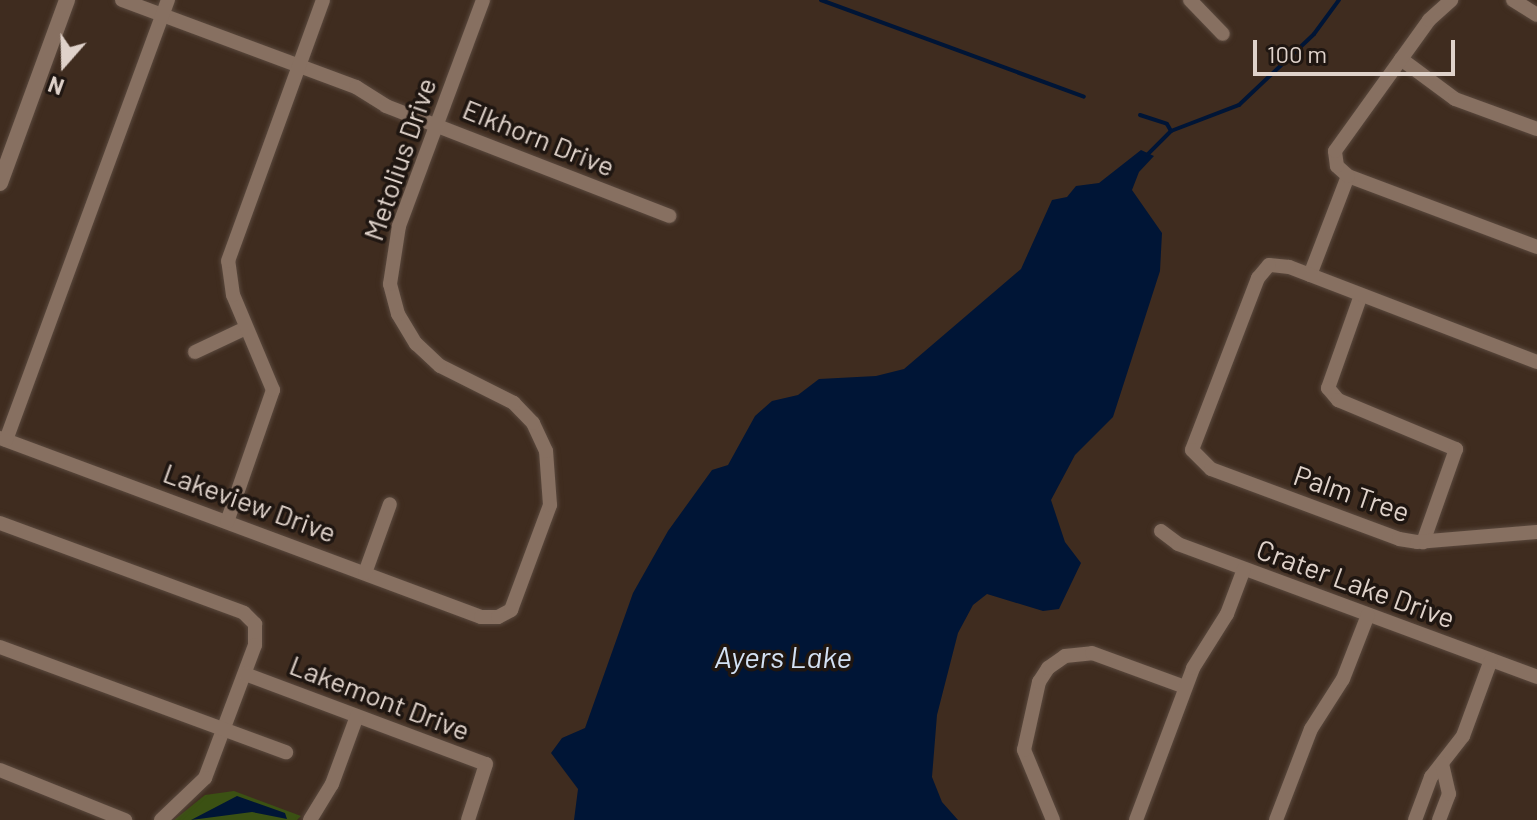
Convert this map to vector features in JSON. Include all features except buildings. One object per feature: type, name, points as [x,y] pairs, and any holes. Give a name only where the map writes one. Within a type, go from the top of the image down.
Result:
[{"type":"street","points":[[0,183],[67,0]]},
{"type":"street","name":"Elkhorn Drive","points":[[122,0],[299,65],[437,124],[669,216]]},
{"type":"street","points":[[3,439],[168,0]]},
{"type":"street","points":[[227,522],[273,390],[230,285],[229,251],[323,0]]},
{"type":"street","name":"Metolius Drive","points":[[481,617],[505,615],[516,604],[548,514],[552,480],[546,451],[526,414],[503,395],[429,357],[398,314],[390,284],[392,250],[483,0]]},
{"type":"street","points":[[1190,0],[1223,34]]},
{"type":"street","points":[[1451,0],[1401,59],[1335,151],[1337,166],[1348,176],[1537,247]]},
{"type":"street","points":[[1513,0],[1537,15]]},
{"type":"street","points":[[1401,59],[1455,99],[1537,129]]},
{"type":"street","points":[[1348,176],[1310,275],[1537,362]]},
{"type":"street","name":"Palm Tree","points":[[1310,275],[1275,264],[1261,273],[1194,441],[1193,454],[1202,464],[1399,539],[1423,542],[1537,532]]},
{"type":"street","points":[[1361,295],[1328,388],[1342,403],[1456,449],[1423,542]]},
{"type":"street","points":[[195,352],[246,328]]},
{"type":"street","name":"Lakeview Drive","points":[[3,439],[481,617]]},
{"type":"street","points":[[365,573],[390,504]]},
{"type":"street","points":[[0,523],[244,613],[255,624],[257,636],[245,674],[205,778],[161,820]]},
{"type":"street","name":"Crater Lake Drive","points":[[1161,531],[1178,544],[1537,677]]},
{"type":"street","points":[[1136,820],[1185,687],[1227,614],[1244,569]]},
{"type":"street","points":[[1276,820],[1311,729],[1343,679],[1368,615]]},
{"type":"street","points":[[0,647],[286,752]]},
{"type":"street","points":[[1053,820],[1024,750],[1039,682],[1048,668],[1066,655],[1092,653],[1185,687]]},
{"type":"street","points":[[1415,820],[1431,777],[1463,736],[1491,660]]},
{"type":"street","name":"Lakemont Drive","points":[[245,674],[486,764],[468,820]]},
{"type":"street","points":[[310,820],[332,784],[357,716]]},
{"type":"street","points":[[1439,820],[1449,787],[1442,764]]},
{"type":"street","points":[[0,770],[125,820]]},
{"type":"green space","points":[[234,791],[301,816],[297,820],[174,820],[205,795]]},
{"type":"water","name":"Ayers Lake","points":[[1141,150],[1154,156],[1139,172],[1132,190],[1162,233],[1160,271],[1113,417],[1075,455],[1051,500],[1065,542],[1081,563],[1059,609],[1043,611],[987,594],[973,605],[958,633],[937,715],[932,777],[942,802],[958,820],[574,820],[578,789],[551,753],[562,738],[585,728],[633,593],[668,531],[712,470],[728,465],[755,416],[772,401],[798,395],[819,379],[876,376],[904,369],[1021,269],[1052,200],[1067,197],[1076,186],[1099,183]]},
{"type":"water","points":[[237,796],[285,813],[287,819],[252,812],[191,820]]},
{"type":"waterway","points":[[821,0],[1084,97]]},
{"type":"waterway","points":[[1171,131],[1239,105],[1314,34],[1339,0]]},
{"type":"waterway","points":[[1140,115],[1167,124],[1171,131],[1148,154]]}]
